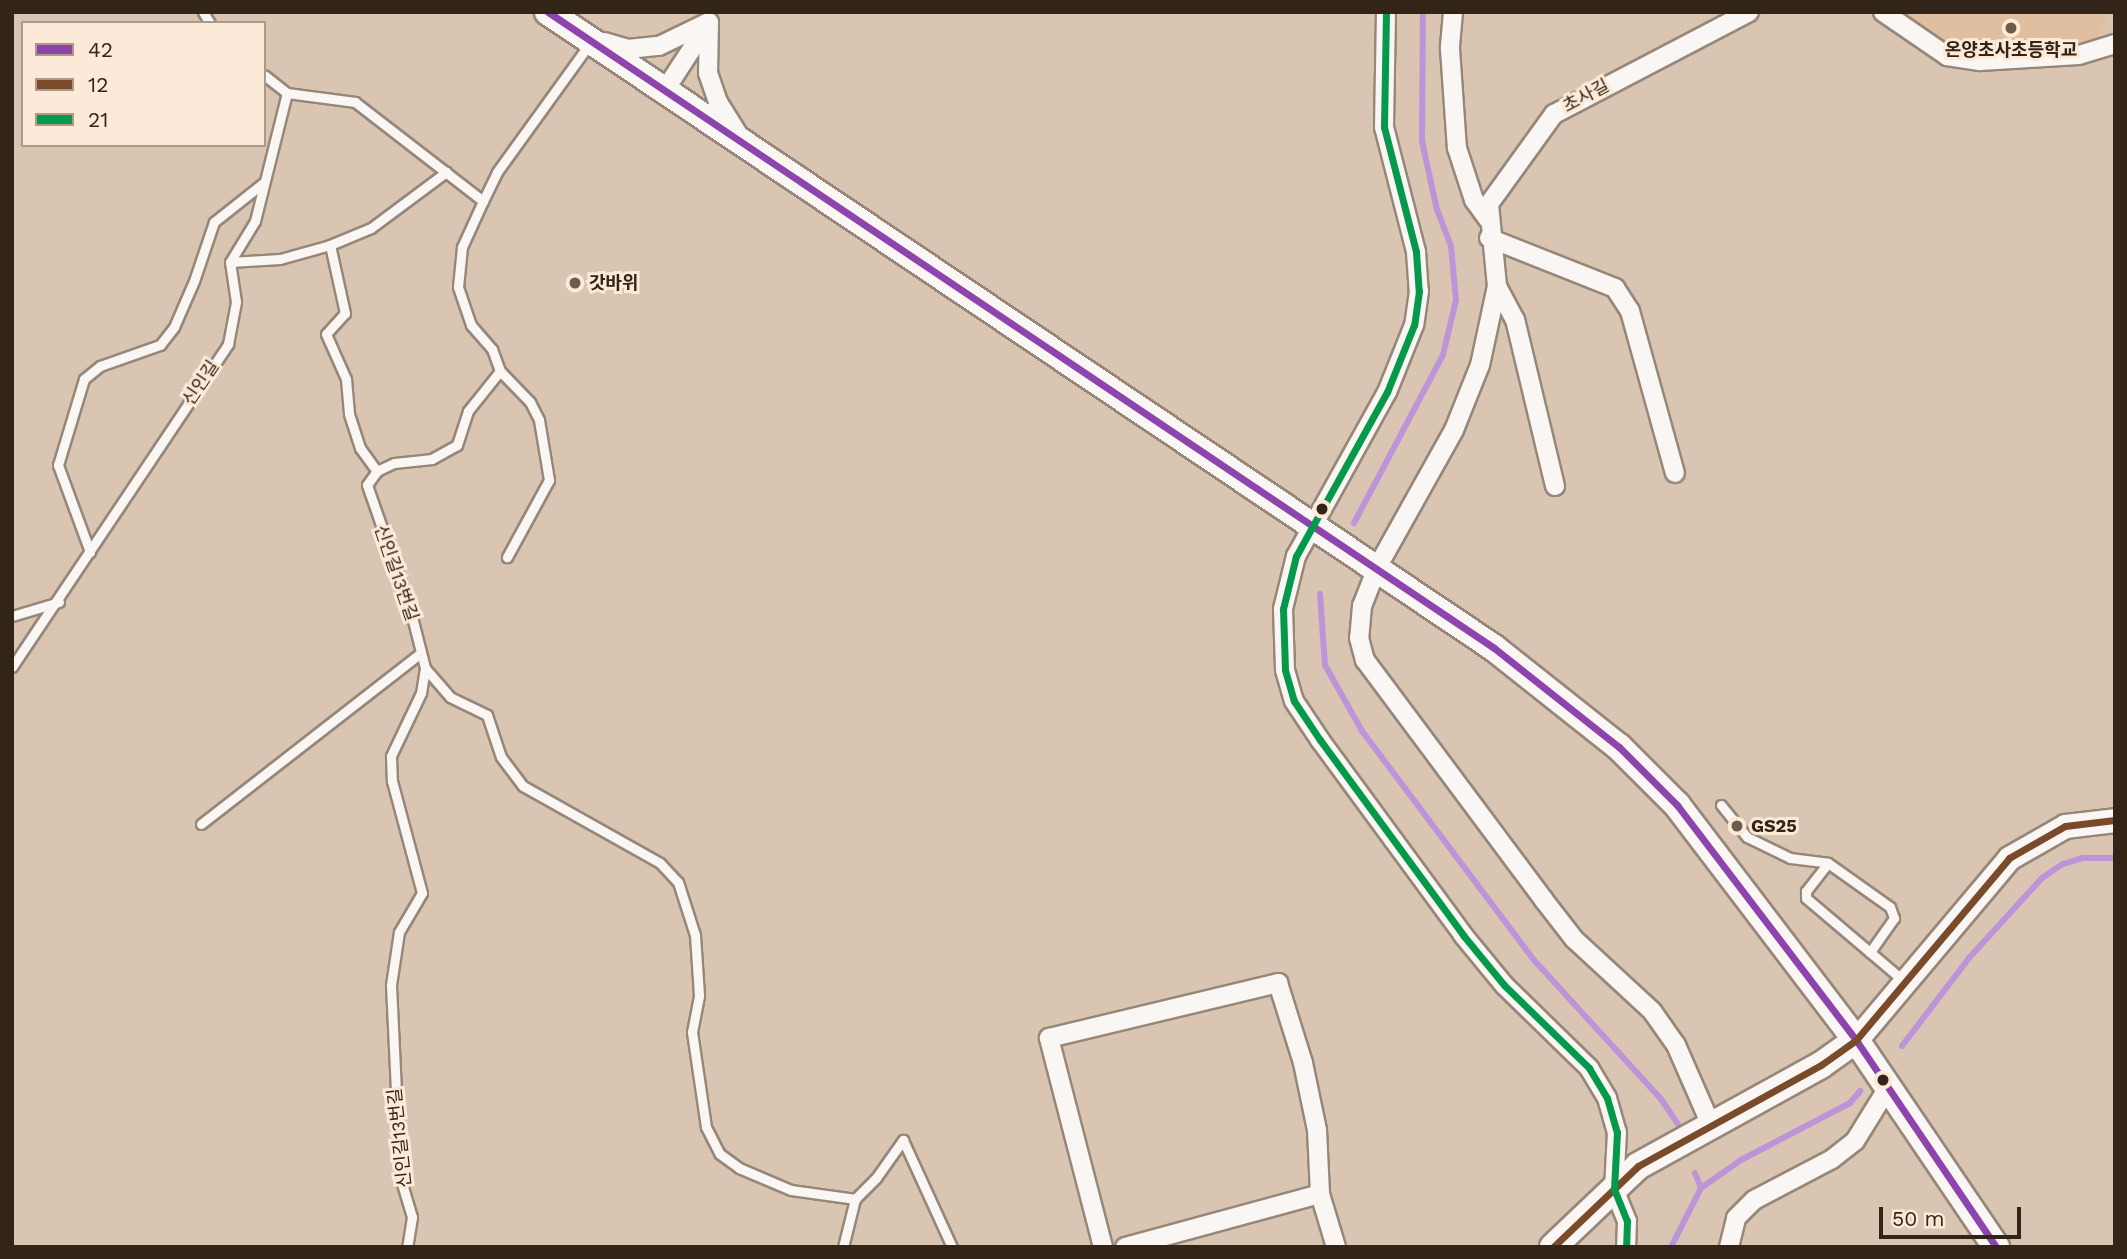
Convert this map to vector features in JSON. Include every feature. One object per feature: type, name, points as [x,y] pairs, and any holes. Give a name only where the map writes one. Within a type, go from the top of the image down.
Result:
[{"type":"main road","points":[[548,12],[1494,648],[1619,747],[1677,805],[1856,1040],[1996,1247]]},
{"type":"main road","points":[[1553,1247],[1639,1166],[1710,1123],[1821,1065],[1856,1040]]},
{"type":"street","points":[[1387,12],[1384,127],[1416,253],[1415,325],[1387,392],[1296,556],[1283,609],[1281,643],[1294,701],[1463,935],[1504,985],[1589,1068],[1607,1098],[1617,1132],[1614,1189],[1627,1220],[1626,1247]]},
{"type":"street","points":[[1453,12],[1450,50],[1457,148],[1474,200],[1488,219]]},
{"type":"street","name":"초사길","points":[[1497,286],[1488,219],[1494,192],[1554,114],[1749,12]]},
{"type":"street","points":[[1883,12],[1947,56],[1980,61],[2078,55],[2115,44]]},
{"type":"street","points":[[588,39],[628,49],[659,46],[712,17]]},
{"type":"street","points":[[665,89],[712,17]]},
{"type":"street","points":[[712,17],[708,73],[718,102],[743,142]]},
{"type":"street","points":[[1489,238],[1615,288],[1630,312],[1675,473]]},
{"type":"street","points":[[1497,286],[1515,320],[1555,486]]},
{"type":"street","points":[[1497,286],[1480,365],[1454,430],[1377,568],[1362,606],[1359,638],[1365,660],[1574,939],[1652,1011],[1676,1045],[1710,1123]]},
{"type":"street","points":[[1856,1040],[2009,858],[2065,826],[2115,820]]},
{"type":"street","points":[[1103,1247],[1049,1038],[1278,983],[1303,1063],[1314,1116],[1320,1194],[1336,1247]]},
{"type":"street","points":[[1729,1247],[1736,1219],[1745,1209],[1855,1141],[1889,1086]]},
{"type":"street","points":[[1125,1247],[1320,1194]]},
{"type":"lane","points":[[507,557],[548,480],[539,420],[530,402],[500,371],[492,349],[471,325],[457,288],[461,247],[498,172],[588,39]]},
{"type":"lane","points":[[266,77],[287,93],[355,102],[483,201]]},
{"type":"lane","points":[[230,262],[255,221],[262,184],[287,93]]},
{"type":"lane","points":[[230,262],[280,259],[330,246],[371,228],[446,172]]},
{"type":"lane","points":[[90,552],[58,464],[84,379],[100,366],[160,345],[174,327],[194,281],[214,222],[262,184]]},
{"type":"lane","points":[[330,246],[345,313],[326,334],[346,379],[349,414],[360,448],[377,471],[394,463],[432,459],[457,444],[468,411],[500,371]]},
{"type":"lane","name":"신인길","points":[[12,667],[59,602],[228,344],[236,302],[230,262]]},
{"type":"lane","name":"신인길13번길","points":[[377,471],[367,485],[425,668],[421,693],[391,755],[392,781],[422,893],[399,932],[391,985],[400,1177],[412,1217],[407,1247]]},
{"type":"lane","points":[[12,616],[59,602]]},
{"type":"lane","points":[[201,824],[421,653]]},
{"type":"lane","points":[[425,668],[450,697],[487,715],[501,757],[523,786],[660,863],[678,882],[695,935],[699,996],[692,1031],[706,1127],[720,1154],[791,1190],[855,1199]]},
{"type":"lane","points":[[1721,805],[1747,837],[1790,858],[1828,863],[1894,912],[1870,952]]},
{"type":"lane","points":[[1828,863],[1805,894],[1904,981]]},
{"type":"lane","points":[[843,1247],[855,1199],[876,1178],[903,1140],[952,1247]]},
{"type":"shaded area","name":"온양초사초등학교","points":[[1896,12],[2109,12],[2095,43],[1967,54]]},
{"type":"waterway","points":[[1354,523],[1443,355],[1456,300],[1451,246],[1437,210],[1422,141],[1423,12]]},
{"type":"waterway","points":[[1320,594],[1325,665],[1362,731],[1534,960],[1661,1099],[1678,1124]]},
{"type":"waterway","points":[[1902,1046],[1969,958],[2042,878],[2063,864],[2083,858],[2115,858]]},
{"type":"waterway","points":[[1671,1247],[1701,1188],[1741,1160],[1850,1103],[1860,1091]]},
{"type":"waterway","points":[[1695,1173],[1701,1188]]},
{"type":"transit line","name":"42","points":[[548,12],[1494,648],[1619,747],[1677,805],[1856,1040],[1996,1247]]},
{"type":"transit line","name":"21","points":[[1386,12],[1384,127],[1416,252],[1419,291],[1414,325],[1387,392],[1296,556],[1283,609],[1285,670],[1294,701],[1320,740],[1463,935],[1504,985],[1589,1068],[1607,1098],[1617,1132],[1614,1189],[1627,1221],[1626,1247]]},
{"type":"transit line","name":"12","points":[[1553,1247],[1638,1166],[1821,1065],[1856,1040],[2009,858],[2065,826],[2115,820]]},
{"type":"place","name":"온양초사초등학교","points":[[2011,28]]},
{"type":"place","name":"갓바위","points":[[575,283]]},
{"type":"place","name":"GS25","points":[[1737,826]]}]
